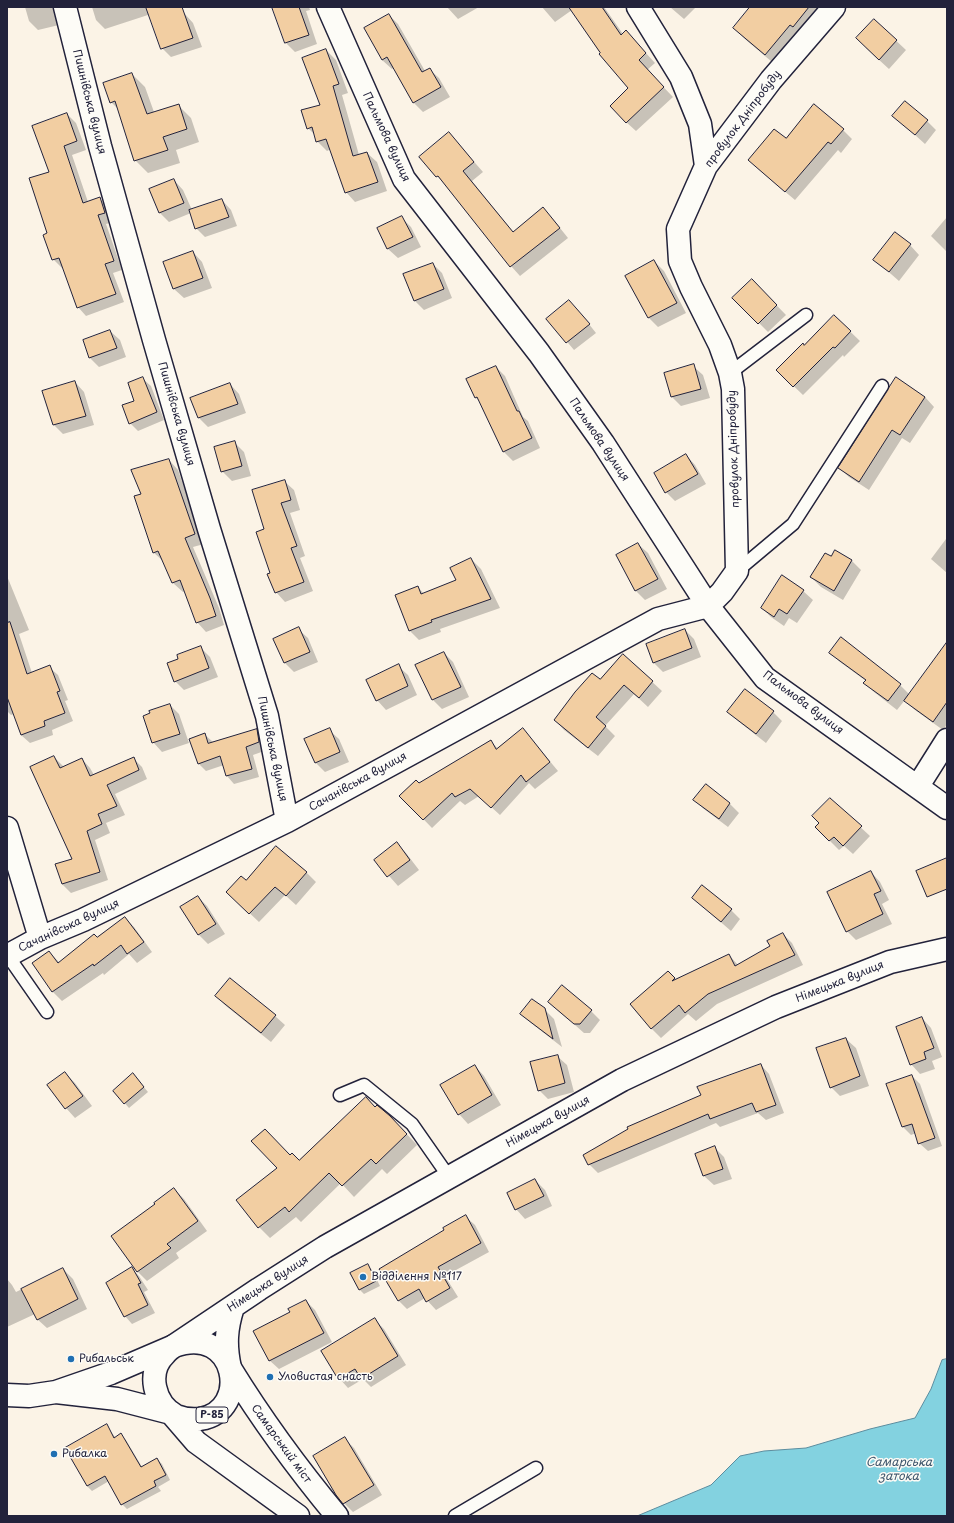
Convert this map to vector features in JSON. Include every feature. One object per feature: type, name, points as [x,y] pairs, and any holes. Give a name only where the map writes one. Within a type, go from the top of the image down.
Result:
[{"type":"street","name":"Пишнівська вулиця","points":[[65,7],[102,153],[154,340],[209,528],[267,716],[287,821]]},
{"type":"street","name":"Пальмова вулиця","points":[[328,7],[404,179],[539,353],[603,443],[708,606],[765,678],[947,808]]},
{"type":"street","points":[[638,7],[680,77],[700,124],[706,166]]},
{"type":"street","name":"провулок Дніпробуду","points":[[737,572],[733,389],[730,373],[720,346],[690,287],[680,261],[678,228],[706,166],[771,80],[834,7]]},
{"type":"street","points":[[708,606],[722,592],[737,572]]},
{"type":"street","name":"Сачанівська вулиця","points":[[7,956],[40,938],[84,920],[287,821],[658,619],[708,606]]},
{"type":"street","points":[[918,786],[947,740]]},
{"type":"street","points":[[7,828],[40,938]]},
{"type":"street","name":"Німецька вулиця","points":[[174,1346],[258,1289],[325,1247],[622,1080],[776,1007],[890,962],[947,949]]},
{"type":"street","points":[[230,1368],[226,1338],[228,1323],[233,1307]]},
{"type":"street","points":[[56,1392],[111,1373],[185,1342],[196,1341],[207,1344],[217,1350],[225,1358],[230,1368]]},
{"type":"street","points":[[174,1346],[164,1354],[157,1366],[154,1379],[155,1392],[161,1404],[196,1442],[298,1516]]},
{"type":"street","name":"Р-85","points":[[7,1395],[29,1396],[56,1392],[116,1399],[194,1420],[206,1418],[217,1412],[225,1403],[231,1392],[232,1380],[230,1368]]},
{"type":"street","name":"Самарський міст","points":[[230,1368],[254,1407],[337,1516]]},
{"type":"lane","points":[[730,373],[806,315]]},
{"type":"lane","points":[[737,572],[793,524],[882,386]]},
{"type":"lane","points":[[7,956],[47,1012]]},
{"type":"lane","points":[[340,1095],[364,1085],[412,1124],[450,1177]]},
{"type":"lane","points":[[455,1516],[536,1468]]},
{"type":"water","name":"Самарська затока","points":[[947,1359],[947,1516],[637,1516],[711,1485],[740,1456],[764,1451],[806,1448],[870,1429],[915,1418],[931,1389],[942,1360]]},
{"type":"building","points":[[146,7],[182,7],[193,38],[161,49]]},
{"type":"building","points":[[272,7],[299,7],[309,35],[285,43]]},
{"type":"building","points":[[569,7],[602,7],[621,35],[626,30],[646,53],[639,60],[664,87],[626,123],[610,106],[628,88],[599,54],[600,53]]},
{"type":"building","points":[[750,7],[809,7],[793,27],[790,25],[765,55],[733,28]]},
{"type":"building","points":[[389,14],[422,72],[430,68],[441,87],[413,103],[387,57],[382,60],[364,28]]},
{"type":"building","points":[[874,19],[897,40],[879,60],[856,38]]},
{"type":"building","points":[[326,49],[339,84],[333,86],[353,156],[367,152],[378,182],[345,193],[326,139],[316,142],[312,127],[307,129],[301,110],[320,105],[302,58]]},
{"type":"building","points":[[132,73],[147,114],[179,104],[187,129],[163,137],[168,150],[134,161],[115,101],[110,103],[103,83]]},
{"type":"building","points":[[905,101],[928,120],[915,135],[892,116]]},
{"type":"building","points":[[814,104],[844,129],[831,144],[828,142],[785,192],[748,160],[774,129],[786,138]]},
{"type":"building","points":[[67,113],[77,141],[64,146],[83,203],[100,197],[105,213],[98,215],[114,261],[105,264],[116,294],[77,308],[59,258],[52,260],[43,235],[47,233],[29,178],[49,172],[32,126]]},
{"type":"building","points":[[449,132],[474,162],[463,171],[513,232],[543,207],[560,228],[510,267],[438,176],[436,177],[419,157]]},
{"type":"building","points":[[174,179],[184,203],[159,213],[149,189]]},
{"type":"building","points":[[222,199],[229,217],[195,229],[189,210]]},
{"type":"building","points":[[402,216],[413,237],[387,249],[377,228]]},
{"type":"building","points":[[895,232],[911,244],[889,272],[873,260]]},
{"type":"building","points":[[193,251],[203,278],[173,289],[163,262]]},
{"type":"building","points":[[654,260],[677,303],[648,318],[625,276]]},
{"type":"building","points":[[433,263],[444,289],[414,301],[403,274]]},
{"type":"building","points":[[752,279],[777,305],[758,324],[732,298]]},
{"type":"building","points":[[569,300],[590,324],[566,343],[546,319]]},
{"type":"building","points":[[834,315],[851,331],[793,387],[776,370]]},
{"type":"building","points":[[110,330],[117,348],[89,358],[83,340]]},
{"type":"building","points":[[694,364],[701,389],[671,397],[664,373]]},
{"type":"building","points":[[496,366],[517,411],[519,411],[532,438],[503,452],[477,397],[475,398],[466,379]]},
{"type":"building","points":[[143,377],[157,412],[129,424],[122,405],[134,401],[128,383]]},
{"type":"building","points":[[896,377],[925,397],[900,435],[892,430],[859,482],[838,468]]},
{"type":"building","points":[[75,381],[86,416],[53,425],[42,391]]},
{"type":"building","points":[[230,383],[238,404],[198,418],[190,398]]},
{"type":"building","points":[[235,441],[242,466],[221,472],[214,447]]},
{"type":"building","points":[[686,454],[698,474],[665,493],[654,473]]},
{"type":"building","points":[[169,459],[195,534],[185,538],[216,616],[196,623],[180,580],[172,583],[158,551],[153,553],[134,496],[141,494],[131,470]]},
{"type":"building","points":[[285,480],[291,500],[281,503],[297,546],[291,548],[304,582],[275,593],[267,574],[270,573],[256,532],[264,529],[252,490]]},
{"type":"building","points":[[638,543],[658,579],[635,591],[616,555]]},
{"type":"building","points":[[835,550],[852,560],[834,591],[810,577],[825,553],[831,556]]},
{"type":"building","points":[[471,558],[491,599],[431,620],[432,622],[409,631],[395,595],[418,586],[421,594],[456,580],[450,568]]},
{"type":"building","points":[[782,575],[804,590],[787,614],[779,609],[774,617],[761,608]]},
{"type":"building","points":[[10,622],[27,674],[50,665],[60,691],[57,692],[65,713],[44,721],[45,726],[21,735],[7,697],[7,623]]},
{"type":"building","points":[[299,627],[310,652],[284,663],[273,639]]},
{"type":"building","points":[[685,629],[692,648],[653,663],[646,644]]},
{"type":"building","points":[[841,637],[901,684],[888,701],[863,683],[866,680],[829,653]]},
{"type":"building","points":[[947,642],[947,702],[933,722],[904,701]]},
{"type":"building","points":[[201,646],[209,668],[174,682],[167,663],[178,659],[177,655]]},
{"type":"building","points":[[444,652],[461,687],[432,700],[415,665]]},
{"type":"building","points":[[623,654],[653,681],[639,698],[624,685],[596,717],[606,726],[588,748],[554,720],[575,692],[592,673],[600,679]]},
{"type":"building","points":[[399,664],[408,686],[376,701],[366,680]]},
{"type":"building","points":[[745,689],[774,711],[756,734],[727,712]]},
{"type":"building","points":[[170,704],[180,734],[152,743],[143,716],[150,713],[149,711]]},
{"type":"building","points":[[330,728],[340,752],[315,763],[304,739]]},
{"type":"building","points":[[523,728],[550,762],[526,782],[521,775],[491,808],[470,789],[455,797],[452,793],[423,820],[399,796],[416,780],[419,783],[491,740],[496,749]]},
{"type":"building","points":[[257,729],[259,742],[246,747],[252,769],[226,776],[220,756],[198,764],[189,739],[205,733],[208,743]]},
{"type":"building","points":[[54,756],[60,768],[82,758],[90,776],[134,757],[139,770],[107,785],[117,806],[98,814],[102,824],[87,831],[100,872],[62,884],[55,864],[72,859],[30,767]]},
{"type":"building","points":[[706,784],[730,803],[719,819],[693,800]]},
{"type":"building","points":[[830,798],[862,826],[843,846],[834,837],[829,841],[815,827],[819,823],[812,816]]},
{"type":"building","points":[[397,842],[410,860],[387,877],[374,860]]},
{"type":"building","points":[[276,846],[307,872],[286,896],[275,887],[249,914],[226,892],[241,876],[246,880]]},
{"type":"building","points":[[947,858],[947,889],[927,897],[916,871]]},
{"type":"building","points":[[871,871],[881,891],[874,894],[883,914],[846,932],[827,892]]},
{"type":"building","points":[[702,885],[732,909],[721,922],[692,898]]},
{"type":"building","points":[[198,896],[216,924],[198,935],[180,907]]},
{"type":"building","points":[[125,917],[144,942],[127,954],[121,945],[94,966],[93,964],[52,992],[32,963],[49,951],[58,963],[94,934],[97,937]]},
{"type":"building","points":[[783,933],[795,955],[708,994],[685,1013],[679,1005],[651,1029],[630,1004],[668,971],[675,978],[672,981],[729,954],[735,966],[770,946],[767,941]]},
{"type":"building","points":[[230,978],[276,1015],[261,1033],[215,996]]},
{"type":"building","points":[[562,985],[592,1010],[580,1024],[574,1024],[548,1002]]},
{"type":"building","points":[[532,999],[545,1008],[553,1039],[520,1014]]},
{"type":"building","points":[[922,1017],[934,1048],[924,1052],[926,1059],[910,1065],[896,1027]]},
{"type":"building","points":[[846,1038],[860,1076],[830,1088],[816,1048]]},
{"type":"building","points":[[558,1055],[565,1083],[538,1091],[530,1062]]},
{"type":"building","points":[[761,1064],[776,1105],[756,1112],[752,1103],[710,1119],[708,1114],[588,1165],[583,1155],[628,1129],[627,1127],[701,1095],[697,1087]]},
{"type":"building","points":[[475,1065],[492,1095],[458,1115],[440,1085]]},
{"type":"building","points":[[65,1072],[83,1096],[65,1109],[47,1085]]},
{"type":"building","points":[[133,1073],[144,1087],[124,1104],[113,1091]]},
{"type":"building","points":[[912,1075],[935,1138],[918,1144],[912,1124],[902,1127],[886,1084]]},
{"type":"building","points":[[366,1097],[375,1107],[377,1105],[390,1116],[407,1134],[376,1164],[371,1159],[342,1186],[329,1173],[289,1212],[285,1207],[258,1228],[236,1200],[277,1168],[251,1141],[265,1129],[290,1155],[292,1153],[299,1160]]},
{"type":"building","points":[[715,1146],[723,1169],[703,1176],[695,1154]]},
{"type":"building","points":[[535,1179],[544,1196],[515,1210],[507,1193]]},
{"type":"building","points":[[174,1188],[198,1221],[167,1244],[171,1248],[137,1272],[111,1236],[155,1204],[154,1203]]},
{"type":"building","points":[[466,1215],[481,1243],[438,1267],[450,1288],[426,1302],[419,1289],[398,1301],[379,1269]]},
{"type":"building","name":"Відділення №117","points":[[368,1264],[376,1281],[359,1290],[350,1273]]},
{"type":"building","points":[[132,1267],[141,1283],[138,1284],[148,1305],[124,1317],[106,1283]]},
{"type":"building","points":[[63,1268],[78,1299],[37,1320],[21,1289]]},
{"type":"building","points":[[306,1300],[324,1333],[269,1361],[253,1331],[290,1312],[288,1309]]},
{"type":"building","points":[[375,1318],[398,1356],[361,1379],[355,1369],[338,1379],[321,1351]]},
{"type":"building","points":[[107,1424],[114,1438],[121,1433],[141,1467],[157,1458],[166,1475],[154,1481],[156,1486],[121,1505],[105,1476],[87,1486],[65,1448]]},
{"type":"building","points":[[345,1437],[374,1485],[343,1504],[313,1456]]},
{"type":"place","name":"Відділення №117","points":[[363,1277]]},
{"type":"place","name":"Рибальськ","points":[[71,1359]]},
{"type":"place","name":"Уловистая снасть","points":[[270,1377]]},
{"type":"place","name":"Рибалка","points":[[54,1454]]}]
